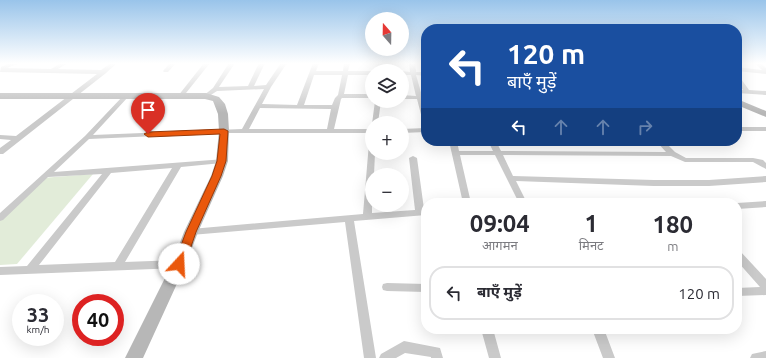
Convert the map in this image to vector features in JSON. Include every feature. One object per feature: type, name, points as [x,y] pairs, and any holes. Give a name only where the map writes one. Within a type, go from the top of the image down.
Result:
[{"type":"street","points":[[0,152],[94,80]]},
{"type":"street","points":[[180,97],[194,80]]},
{"type":"street","points":[[211,92],[220,80]]},
{"type":"street","points":[[250,88],[254,80]]},
{"type":"street","points":[[244,131],[273,80]]},
{"type":"street","points":[[300,106],[310,80]]},
{"type":"street","points":[[330,131],[335,107],[338,98],[341,96],[344,80]]},
{"type":"street","points":[[416,80],[421,93]]},
{"type":"street","points":[[742,84],[747,91]]},
{"type":"street","points":[[0,96],[180,97],[211,92],[268,87]]},
{"type":"street","points":[[742,91],[766,92]]},
{"type":"street","points":[[134,358],[179,264],[191,232],[222,161],[224,131],[223,114],[220,104],[211,92]]},
{"type":"street","points":[[341,96],[365,96]]},
{"type":"street","points":[[0,218],[87,137],[125,97]]},
{"type":"street","points":[[409,97],[421,98]]},
{"type":"street","points":[[742,104],[766,114]]},
{"type":"street","points":[[258,106],[335,107]]},
{"type":"street","points":[[742,129],[766,129]]},
{"type":"street","points":[[409,130],[421,130]]},
{"type":"street","points":[[87,137],[224,131],[365,131]]},
{"type":"street","points":[[0,137],[18,138]]},
{"type":"street","points":[[454,146],[466,198]]},
{"type":"street","points":[[495,146],[520,198]]},
{"type":"street","points":[[665,146],[672,154],[685,160],[757,160],[766,167]]},
{"type":"street","points":[[456,153],[672,154]]},
{"type":"street","points":[[413,158],[421,201]]},
{"type":"street","points":[[367,216],[371,160]]},
{"type":"street","points":[[46,175],[222,161]]},
{"type":"street","points":[[118,266],[178,165]]},
{"type":"street","points":[[30,270],[109,171]]},
{"type":"street","points":[[510,178],[654,183],[709,183],[766,179]]},
{"type":"street","points":[[742,206],[766,204]]},
{"type":"street","points":[[191,232],[349,220],[367,216],[421,212]]},
{"type":"street","points":[[349,220],[370,358]]},
{"type":"street","points":[[742,260],[766,286]]},
{"type":"street","points":[[0,271],[179,264]]},
{"type":"street","points":[[387,287],[421,288]]},
{"type":"street","points":[[742,292],[766,291]]},
{"type":"street","points":[[488,334],[495,358]]},
{"type":"street","points":[[600,334],[609,358]]},
{"type":"street","points":[[385,358],[404,347],[436,352],[437,358]]},
{"type":"street","points":[[756,358],[766,357]]},
{"type":"green space","points":[[93,174],[17,264],[0,265],[0,220],[42,178]]},
{"type":"route","points":[[148,134],[224,131],[222,161],[191,232],[179,264]]}]
